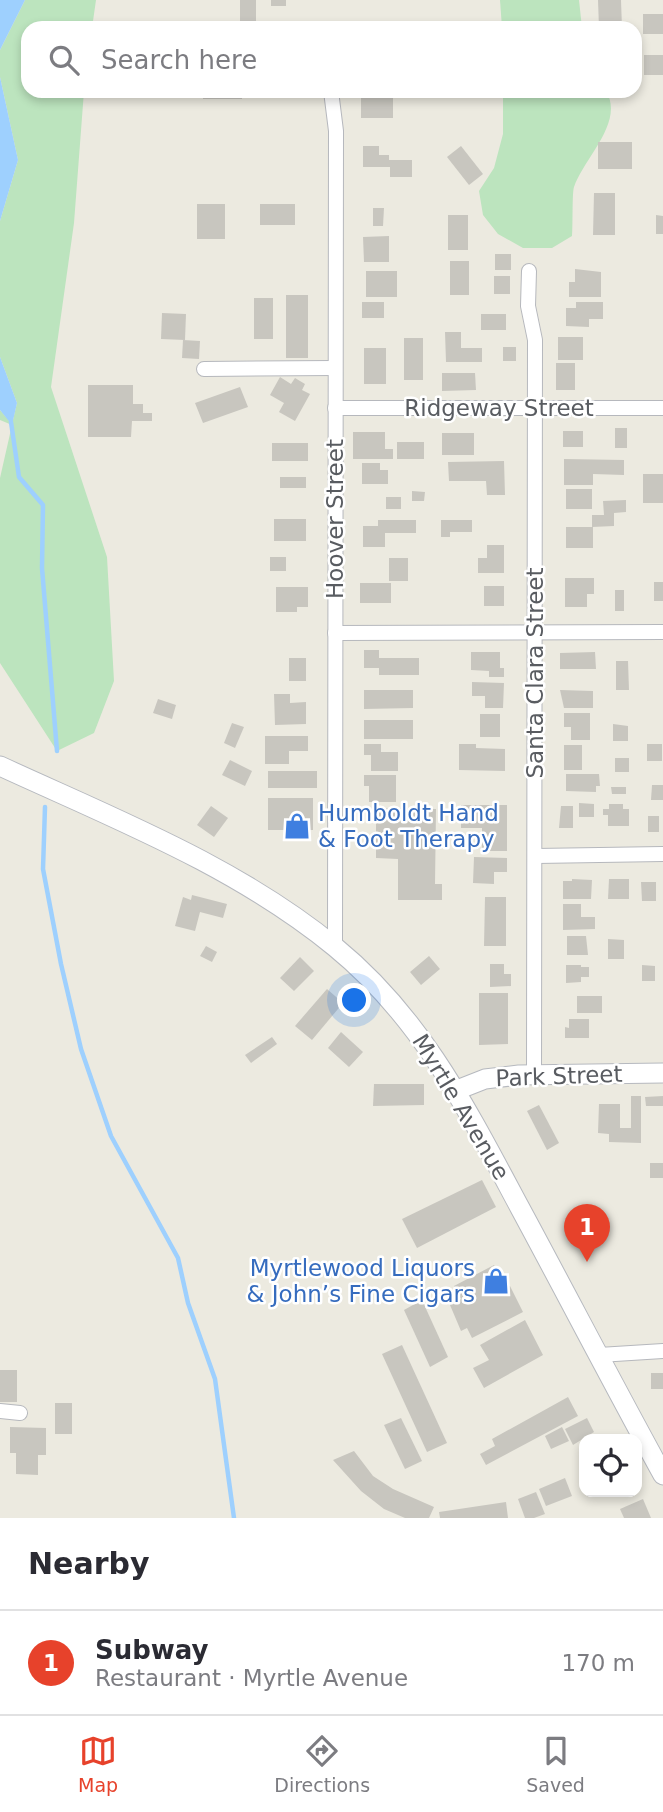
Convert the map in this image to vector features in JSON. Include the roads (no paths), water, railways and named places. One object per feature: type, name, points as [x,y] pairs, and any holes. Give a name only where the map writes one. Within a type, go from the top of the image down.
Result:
[{"type":"main road","name":"Myrtle Avenue","points":[[0,766],[172,844],[265,898],[335,947],[410,1022],[457,1090],[663,1475]]},
{"type":"main road","name":"Park Street","points":[[457,1090],[485,1079],[534,1074],[663,1073]]},
{"type":"street","name":"Hoover Street","points":[[332,98],[336,131],[335,947]]},
{"type":"street","name":"Santa Clara Street","points":[[529,271],[528,306],[535,340],[534,1074]]},
{"type":"street","points":[[204,369],[335,368]]},
{"type":"street","name":"Ridgeway Street","points":[[335,408],[663,408]]},
{"type":"street","points":[[335,633],[663,632]]},
{"type":"street","points":[[536,856],[663,854]]},
{"type":"street","points":[[599,1355],[663,1351]]},
{"type":"street","points":[[0,1412],[20,1413]]},
{"type":"water","points":[[0,0],[25,0],[0,50]]},
{"type":"water","points":[[0,77],[18,160],[0,221]]},
{"type":"water","points":[[0,357],[17,403],[12,425],[0,410]]},
{"type":"waterway","points":[[11,422],[19,477],[43,505],[42,568],[57,751]]},
{"type":"waterway","points":[[45,807],[43,869],[81,1049],[111,1136],[178,1258],[188,1303],[215,1379],[234,1518]]},
{"type":"place","name":"Humboldt Hand & Foot Therapy","points":[[297,826]]},
{"type":"place","name":"Subway","points":[[587,1262]]},
{"type":"place","name":"Myrtlewood Liquors & John’s Fine Cigars","points":[[496,1281]]}]
